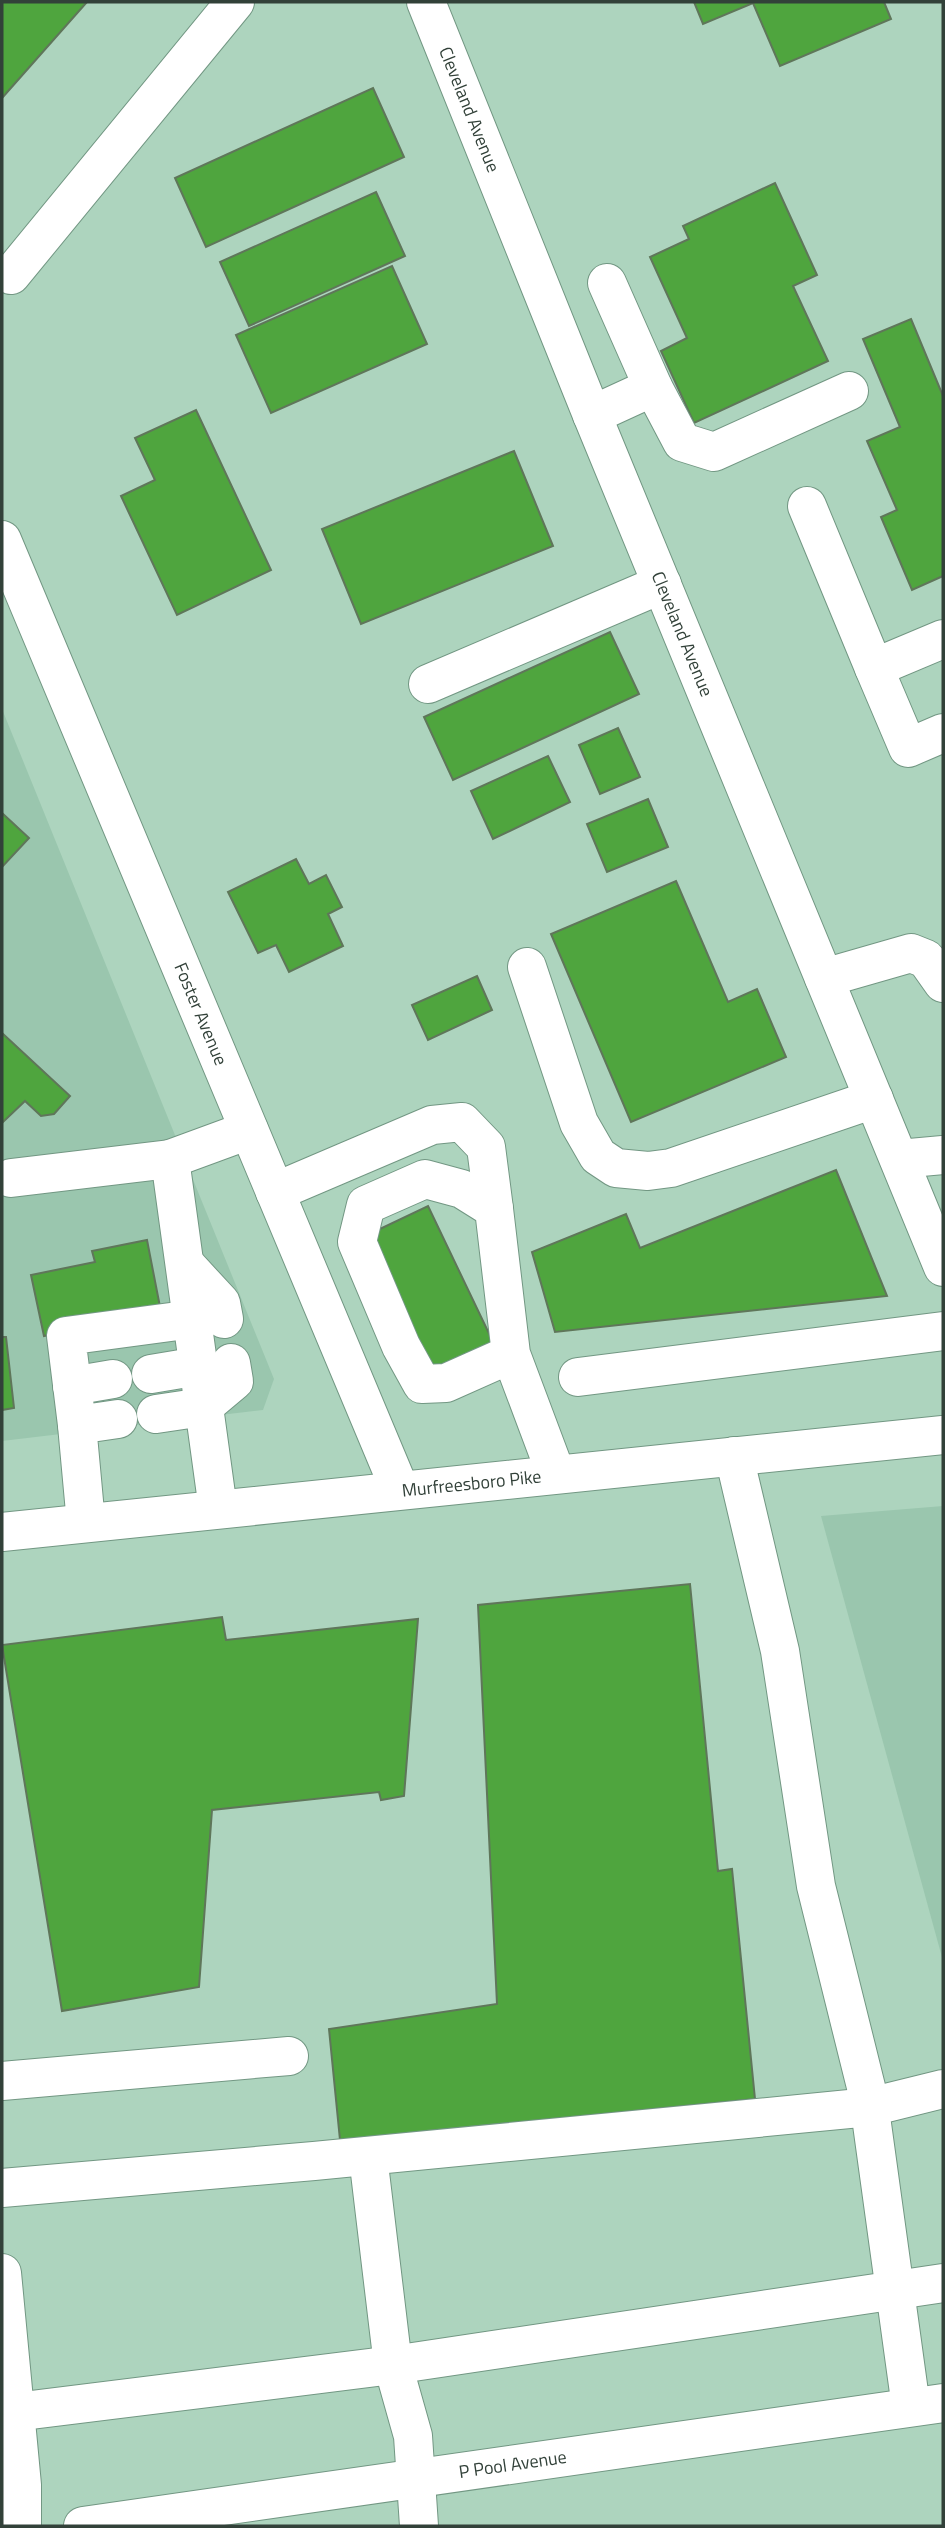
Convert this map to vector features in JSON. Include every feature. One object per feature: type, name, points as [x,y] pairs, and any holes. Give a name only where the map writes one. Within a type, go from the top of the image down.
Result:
[{"type":"street","name":"Cleveland Avenue","points":[[426,2],[592,415],[943,1267]]},
{"type":"street","points":[[5,269],[233,3]]},
{"type":"street","points":[[607,283],[653,387],[682,442],[714,452],[849,391]]},
{"type":"street","points":[[592,415],[653,387]]},
{"type":"street","points":[[807,506],[908,748],[943,733]]},
{"type":"street","name":"Foster Avenue","points":[[2,540],[400,1490]]},
{"type":"street","points":[[428,684],[662,584]]},
{"type":"street","points":[[874,668],[943,639]]},
{"type":"street","points":[[824,978],[911,953],[926,959],[943,983]]},
{"type":"street","points":[[527,967],[579,1123],[598,1156],[616,1168],[649,1171],[671,1168],[874,1099]]},
{"type":"street","points":[[275,1192],[432,1125],[462,1122],[486,1147],[511,1354],[556,1474]]},
{"type":"street","points":[[10,1178],[170,1159],[249,1130]]},
{"type":"street","points":[[899,1159],[943,1155]]},
{"type":"street","points":[[170,1159],[185,1264],[209,1319],[215,1365],[203,1407],[218,1509]]},
{"type":"street","points":[[494,1209],[462,1189],[425,1180],[366,1205],[357,1242],[401,1346],[422,1384],[446,1383],[511,1354]]},
{"type":"street","points":[[86,1523],[66,1336],[209,1319]]},
{"type":"street","points":[[579,1377],[943,1331]]},
{"type":"street","points":[[151,1374],[215,1365]]},
{"type":"street","points":[[72,1386],[113,1379]]},
{"type":"street","points":[[156,1414],[203,1407]]},
{"type":"street","points":[[77,1425],[118,1419]]},
{"type":"street","name":"Murfreesboro Pike","points":[[2,1532],[943,1435]]},
{"type":"street","points":[[734,1457],[780,1651],[816,1886],[870,2107],[895,2290],[927,2405]]},
{"type":"street","points":[[2,2081],[289,2056]]},
{"type":"street","points":[[2,2188],[368,2156],[870,2107],[943,2089]]},
{"type":"street","points":[[368,2156],[393,2365],[414,2435],[419,2526]]},
{"type":"street","points":[[2,2273],[22,2485],[22,2526]]},
{"type":"street","points":[[15,2412],[393,2365],[943,2283]]},
{"type":"street","name":"P Pool Avenue","points":[[83,2526],[927,2405]]},
{"type":"shaded area","points":[[2,709],[274,1379],[263,1410],[2,1441]]},
{"type":"shaded area","points":[[943,1506],[943,1961],[821,1516]]},
{"type":"building","points":[[2,2],[87,2],[2,98]]},
{"type":"building","points":[[694,2],[884,2],[891,19],[780,66],[753,3],[703,24]]},
{"type":"building","points":[[373,88],[404,157],[206,247],[175,178]]},
{"type":"building","points":[[775,183],[817,275],[793,286],[828,361],[694,423],[661,351],[687,338],[650,257],[689,239],[683,226]]},
{"type":"building","points":[[376,192],[405,256],[249,326],[220,262]]},
{"type":"building","points":[[392,266],[427,344],[271,413],[236,335]]},
{"type":"building","points":[[911,319],[943,396],[943,576],[912,590],[881,517],[897,510],[867,441],[900,427],[863,339]]},
{"type":"building","points":[[196,410],[271,570],[177,615],[121,496],[155,480],[135,438]]},
{"type":"building","points":[[514,451],[553,546],[361,624],[322,529]]},
{"type":"building","points":[[610,632],[639,694],[453,780],[424,717]]},
{"type":"building","points":[[618,728],[640,777],[600,794],[579,745]]},
{"type":"building","points":[[548,756],[570,802],[493,839],[471,791]]},
{"type":"building","points":[[648,799],[668,847],[607,872],[587,824]]},
{"type":"building","points":[[2,813],[29,838],[2,867]]},
{"type":"building","points":[[296,859],[309,884],[326,875],[342,907],[328,914],[343,946],[289,972],[276,945],[258,953],[228,892]]},
{"type":"building","points":[[676,881],[728,1002],[757,989],[786,1057],[631,1122],[551,934]]},
{"type":"building","points":[[477,976],[492,1010],[428,1040],[412,1005]]},
{"type":"building","points":[[2,1033],[70,1096],[54,1114],[41,1116],[25,1101],[2,1123]]},
{"type":"building","points":[[836,1170],[887,1296],[555,1332],[532,1252],[626,1214],[640,1248]]},
{"type":"building","points":[[428,1206],[495,1346],[430,1377],[363,1237]]},
{"type":"building","points":[[147,1240],[161,1312],[44,1336],[31,1275],[95,1262],[92,1251]]},
{"type":"building","points":[[2,1337],[6,1337],[14,1408],[2,1410]]},
{"type":"building","points":[[690,1584],[718,1871],[732,1869],[755,2099],[340,2140],[329,2029],[497,2004],[478,1605]]},
{"type":"building","points":[[222,1617],[226,1640],[418,1619],[404,1796],[381,1800],[379,1792],[212,1810],[199,1987],[62,2011],[2,1645]]}]
